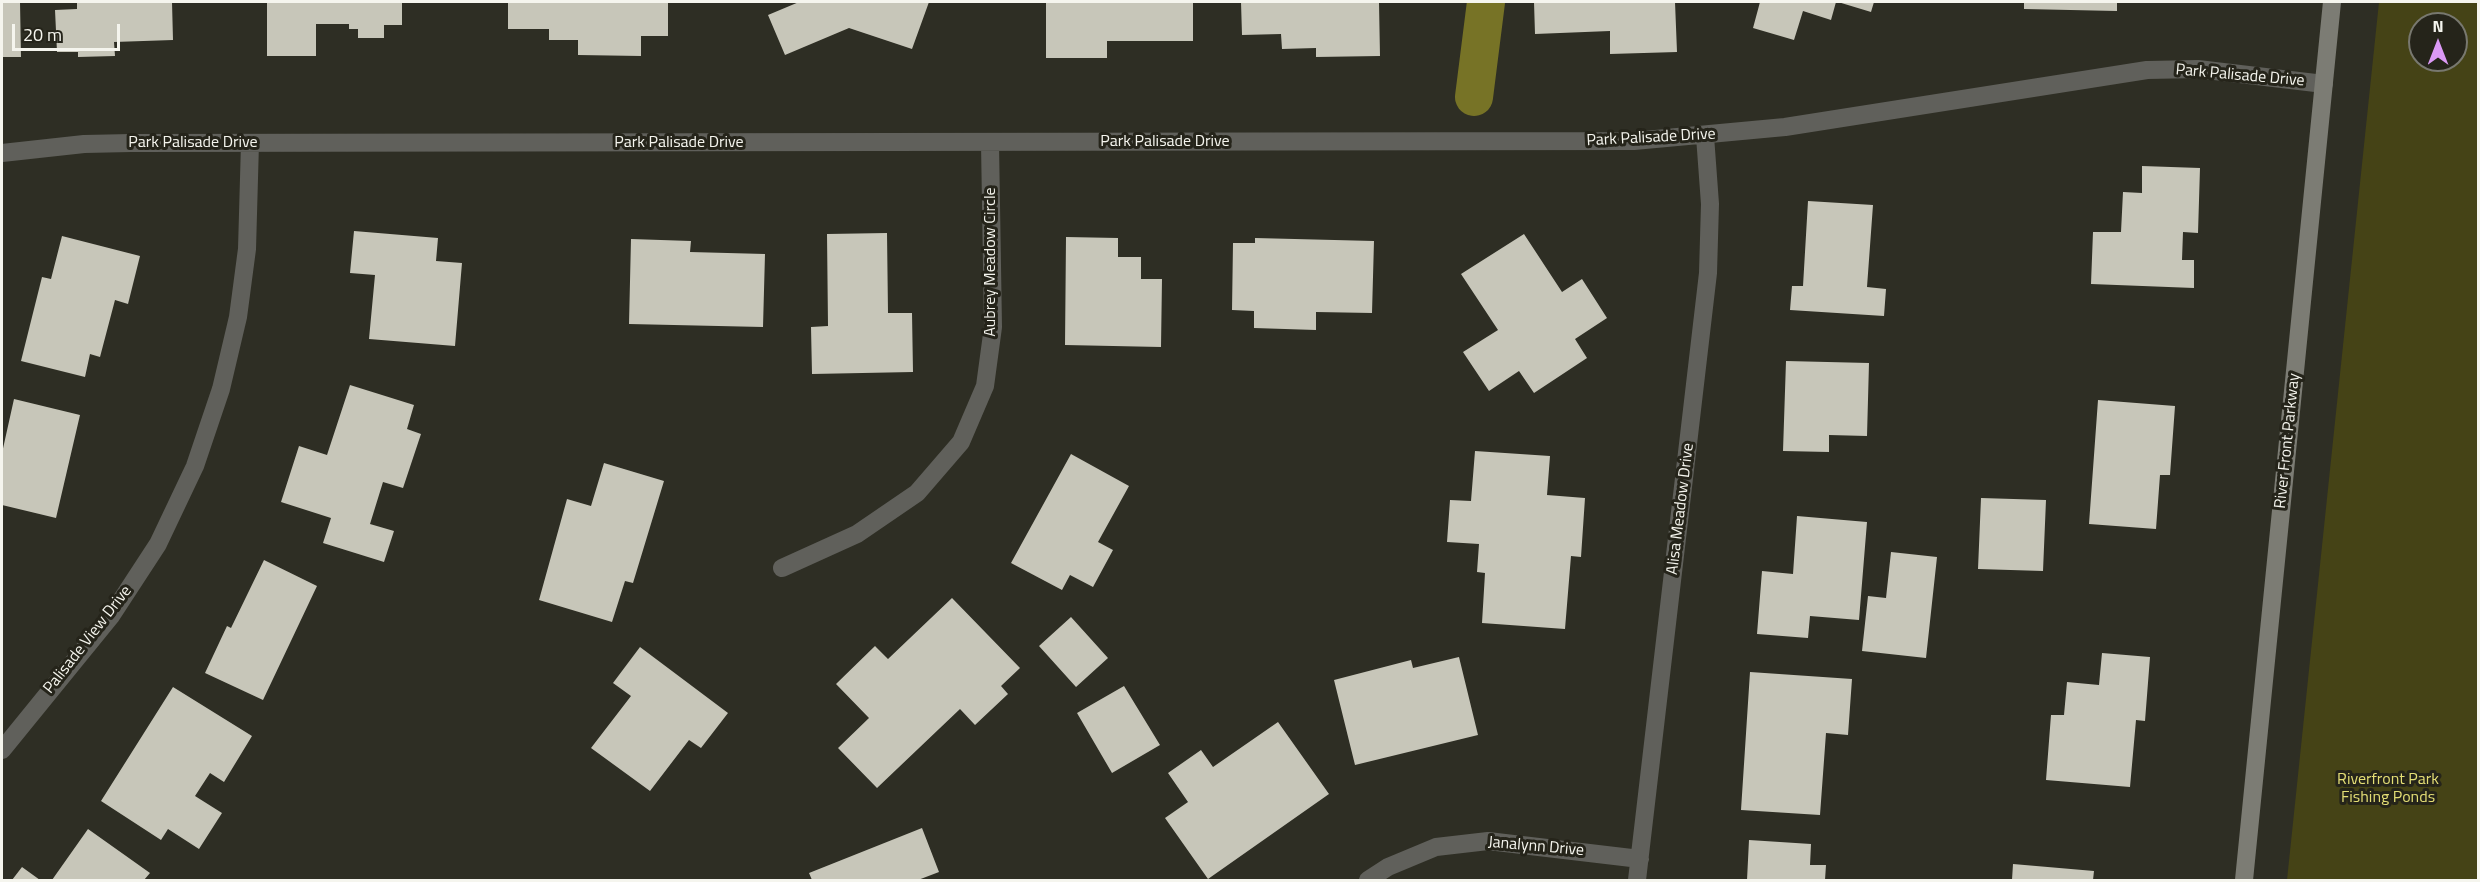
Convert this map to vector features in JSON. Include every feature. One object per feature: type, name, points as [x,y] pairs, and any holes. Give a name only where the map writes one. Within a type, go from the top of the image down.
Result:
[{"type":"street","name":"River Front Parkway","points":[[2244,880],[2332,2]]},
{"type":"street","name":"Park Palisade Drive","points":[[2,153],[84,144],[1561,142],[1705,136],[1785,127],[2147,70],[2198,69],[2324,84]]},
{"type":"street","name":"Alisa Meadow Drive","points":[[1637,880],[1708,273],[1710,204],[1705,136]]},
{"type":"street","name":"Palisade View Drive","points":[[2,750],[111,616],[158,544],[195,466],[221,389],[238,317],[247,249],[250,143]]},
{"type":"street","name":"Aubrey Meadow Circle","points":[[782,568],[857,534],[917,494],[961,442],[985,386],[993,327],[990,143]]},
{"type":"street","name":"Janalynn Drive","points":[[1368,880],[1388,867],[1436,847],[1488,841],[1640,859]]},
{"type":"green space","name":"Riverfront Park Fishing Ponds","points":[[2379,2],[2478,2],[2478,880],[2287,880]]},
{"type":"building","points":[[2,2],[20,2],[21,57],[2,57]]},
{"type":"building","points":[[77,2],[172,2],[173,40],[114,42],[115,56],[78,57],[78,52],[57,52],[55,10],[77,9]]},
{"type":"building","points":[[267,2],[402,2],[402,25],[384,25],[384,38],[358,38],[358,29],[349,29],[349,24],[316,24],[316,56],[267,56]]},
{"type":"building","points":[[508,2],[668,2],[668,36],[641,36],[641,56],[578,55],[578,40],[549,40],[549,29],[508,29]]},
{"type":"building","points":[[799,2],[929,2],[912,49],[849,28],[785,55],[768,15]]},
{"type":"building","points":[[1046,2],[1193,2],[1193,41],[1107,41],[1107,58],[1046,58]]},
{"type":"building","points":[[1241,2],[1379,3],[1380,56],[1316,57],[1316,48],[1282,49],[1281,34],[1242,35]]},
{"type":"building","points":[[1534,2],[1675,2],[1677,52],[1610,54],[1610,31],[1535,34]]},
{"type":"building","points":[[1760,2],[1836,2],[1831,20],[1803,11],[1794,40],[1753,28]]},
{"type":"building","points":[[1838,2],[1874,2],[1871,12]]},
{"type":"building","points":[[2024,2],[2117,2],[2117,11],[2024,9]]},
{"type":"building","points":[[2142,166],[2200,168],[2198,233],[2183,232],[2182,260],[2194,260],[2194,288],[2091,284],[2093,232],[2121,232],[2123,192],[2142,193]]},
{"type":"building","points":[[1808,201],[1873,205],[1867,287],[1886,289],[1884,316],[1790,310],[1792,286],[1803,286]]},
{"type":"building","points":[[354,231],[438,238],[436,261],[462,263],[455,346],[369,339],[375,275],[350,273]]},
{"type":"building","points":[[887,233],[888,313],[912,313],[913,372],[812,374],[811,327],[828,326],[827,234]]},
{"type":"building","points":[[1524,234],[1562,292],[1582,279],[1607,318],[1575,339],[1587,358],[1534,393],[1519,371],[1489,391],[1463,352],[1498,330],[1461,274]]},
{"type":"building","points":[[62,236],[140,256],[128,304],[115,300],[100,357],[90,354],[85,377],[21,361],[42,277],[51,279]]},
{"type":"building","points":[[1066,237],[1118,238],[1118,257],[1141,257],[1141,279],[1162,279],[1161,347],[1065,345]]},
{"type":"building","points":[[1255,238],[1374,241],[1372,313],[1316,312],[1316,330],[1254,328],[1254,311],[1232,310],[1233,243],[1255,243]]},
{"type":"building","points":[[631,239],[691,241],[690,252],[765,254],[763,327],[629,324]]},
{"type":"building","points":[[1786,361],[1869,363],[1867,436],[1829,435],[1829,452],[1783,451]]},
{"type":"building","points":[[350,385],[414,405],[407,429],[421,434],[403,488],[383,482],[370,524],[394,531],[384,562],[323,543],[331,518],[281,502],[299,446],[327,455]]},
{"type":"building","points":[[14,399],[80,415],[56,518],[2,505],[2,453]]},
{"type":"building","points":[[2098,400],[2175,406],[2170,475],[2160,475],[2156,529],[2089,524]]},
{"type":"building","points":[[1475,451],[1550,456],[1547,495],[1585,498],[1581,557],[1571,556],[1565,629],[1482,623],[1485,573],[1477,572],[1479,544],[1447,542],[1450,500],[1471,501]]},
{"type":"building","points":[[1071,454],[1129,486],[1098,542],[1113,550],[1093,587],[1070,575],[1062,590],[1011,563]]},
{"type":"building","points":[[604,463],[664,481],[633,583],[625,581],[612,622],[539,600],[567,499],[591,506]]},
{"type":"building","points":[[1981,498],[2046,500],[2043,571],[1978,569]]},
{"type":"building","points":[[1797,516],[1867,522],[1859,620],[1810,616],[1808,638],[1757,634],[1762,571],[1793,574]]},
{"type":"building","points":[[1891,552],[1937,557],[1926,658],[1862,651],[1868,596],[1886,598]]},
{"type":"building","points":[[264,560],[317,586],[263,700],[205,673],[227,626],[231,628]]},
{"type":"building","points":[[952,598],[1020,668],[1001,686],[1008,694],[975,725],[960,709],[877,788],[838,748],[869,718],[836,684],[875,646],[888,659]]},
{"type":"building","points":[[1071,617],[1108,658],[1076,687],[1039,646]]},
{"type":"building","points":[[640,647],[728,713],[701,748],[689,740],[650,791],[591,748],[631,696],[613,683]]},
{"type":"building","points":[[2102,653],[2150,657],[2145,721],[2136,720],[2130,787],[2046,780],[2051,715],[2064,715],[2067,682],[2099,685]]},
{"type":"building","points":[[1459,657],[1478,735],[1355,765],[1334,680],[1411,660],[1413,668]]},
{"type":"building","points":[[1750,672],[1852,679],[1848,735],[1826,733],[1820,815],[1741,810]]},
{"type":"building","points":[[1124,686],[1160,745],[1112,773],[1077,713]]},
{"type":"building","points":[[173,687],[252,736],[224,782],[210,773],[195,796],[222,813],[199,849],[168,829],[161,840],[101,801]]},
{"type":"building","points":[[1278,722],[1329,794],[1208,879],[1165,818],[1188,802],[1168,773],[1201,750],[1213,767]]},
{"type":"building","points":[[922,828],[939,872],[918,880],[812,880],[809,873]]},
{"type":"building","points":[[88,829],[150,873],[144,880],[52,880]]},
{"type":"building","points":[[1749,840],[1811,844],[1810,865],[1826,865],[1825,880],[1747,880]]},
{"type":"building","points":[[2013,864],[2094,871],[2093,880],[2012,880]]},
{"type":"building","points":[[22,867],[40,880],[12,880]]},
{"type":"waterway","points":[[1474,97],[1486,2]]}]
